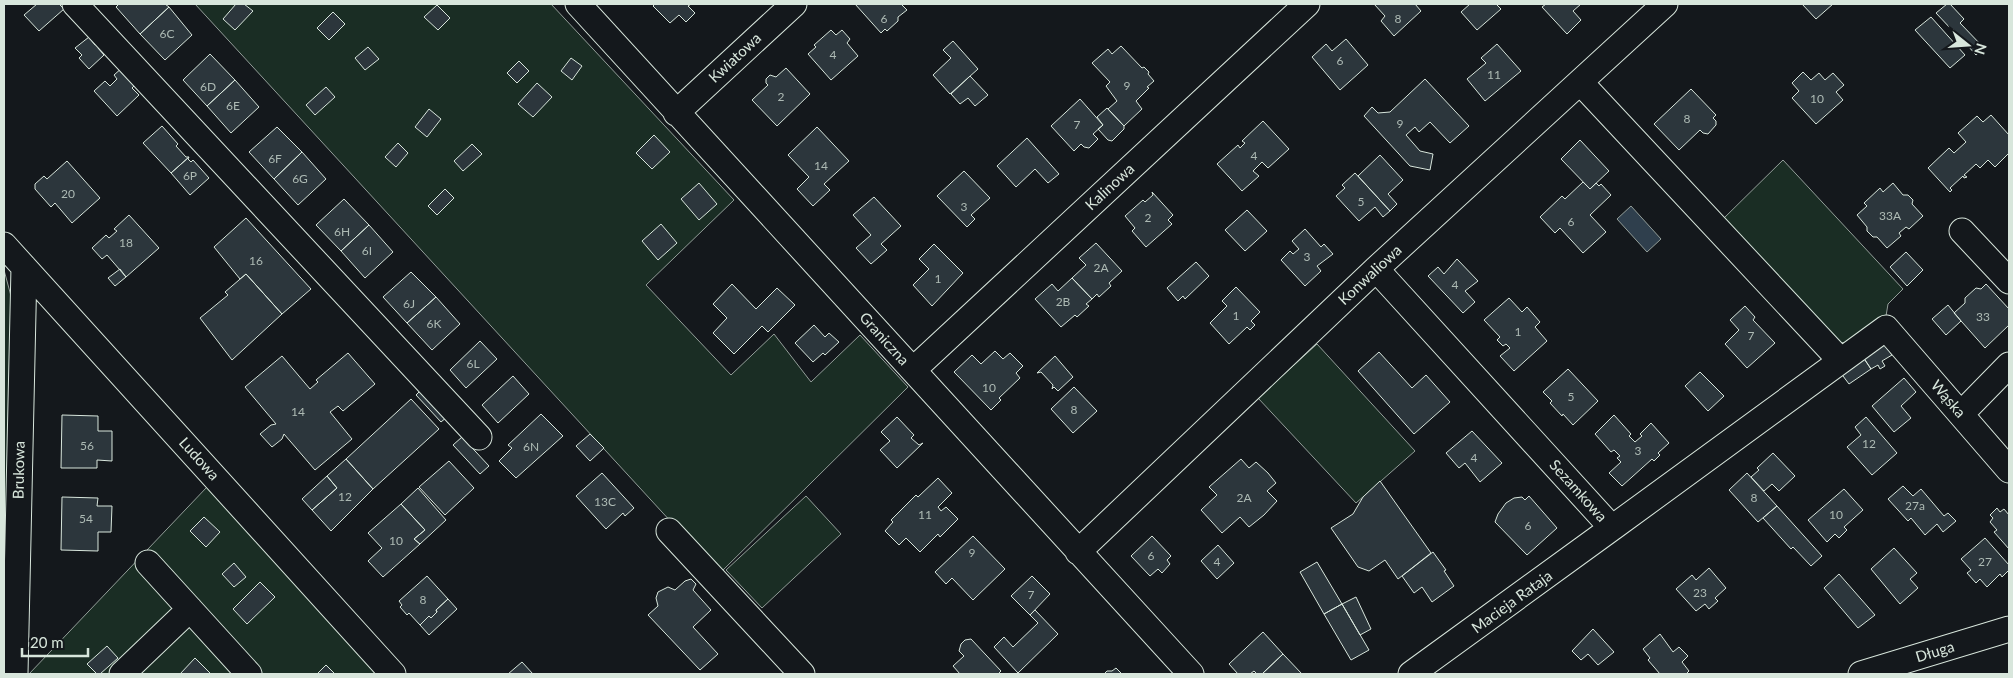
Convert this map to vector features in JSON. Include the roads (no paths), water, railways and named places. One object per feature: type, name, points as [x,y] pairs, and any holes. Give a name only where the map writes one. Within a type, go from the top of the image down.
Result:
[{"type":"street","points":[[75,4],[479,436]]},
{"type":"street","name":"Graniczna","points":[[578,4],[1191,674]]},
{"type":"street","name":"Kwiatowa","points":[[676,113],[794,4]]},
{"type":"street","name":"Kalinowa","points":[[913,370],[1307,4]]},
{"type":"street","name":"Konwaliowa","points":[[1078,552],[1376,269],[1665,4]]},
{"type":"street","points":[[1580,82],[1840,360]]},
{"type":"street","points":[[1962,231],[2009,281]]},
{"type":"street","name":"Ludowa","points":[[4,245],[393,674]]},
{"type":"street","name":"Brukowa","points":[[15,674],[24,267]]},
{"type":"street","name":"Sezamkowa","points":[[1376,269],[1612,528],[1886,328]]},
{"type":"street","name":"Wąska","points":[[1886,328],[2009,470]]},
{"type":"street","points":[[1961,414],[2009,365]]},
{"type":"street","name":"Macieja Rataja","points":[[1411,674],[1612,528]]},
{"type":"street","points":[[668,531],[802,674]]},
{"type":"street","points":[[148,563],[249,674]]},
{"type":"street","points":[[122,674],[190,610]]},
{"type":"street","name":"Długa","points":[[1861,674],[2009,630]]},
{"type":"water","points":[[1631,206],[1661,239],[1647,252],[1617,219]]}]
